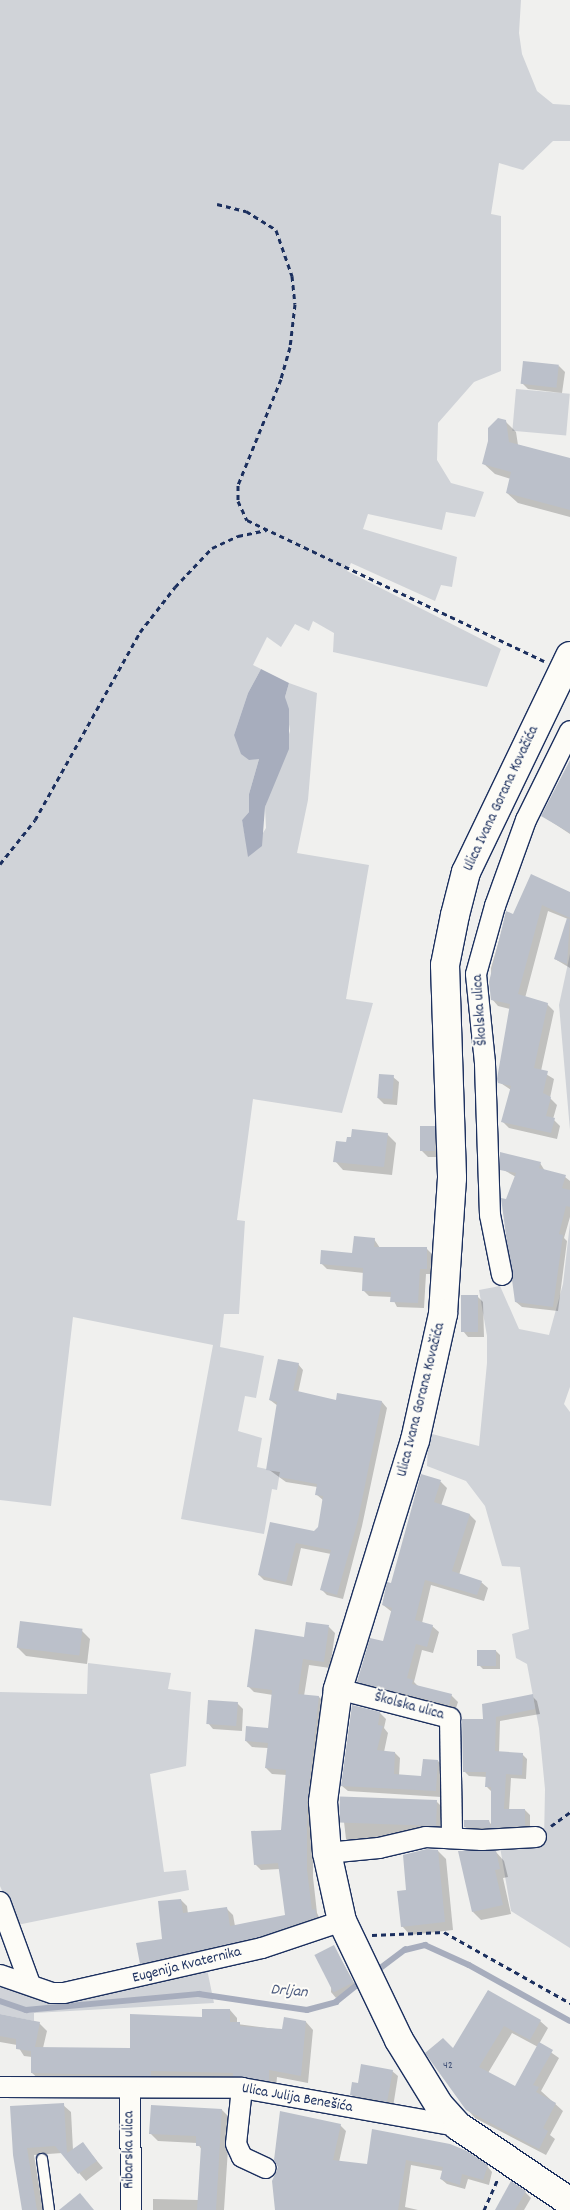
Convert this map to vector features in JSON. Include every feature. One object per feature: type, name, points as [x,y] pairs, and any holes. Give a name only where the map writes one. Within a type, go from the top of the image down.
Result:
[{"type":"main road","name":"Ulica Ivana Gorana Kovačića","points":[[458,2126],[440,2104],[383,2009],[350,1939],[327,1853],[323,1802],[338,1689],[415,1440],[444,1314],[452,1178],[445,965],[455,915],[466,872],[567,664]]},
{"type":"main road","name":"Ulica Julija Benešića","points":[[458,2126],[570,2202]]},
{"type":"street","name":"Školska ulica","points":[[502,1275],[490,1215],[485,1063],[476,974],[495,906],[526,820],[570,731]]},
{"type":"street","name":"Školska ulica","points":[[338,1689],[450,1718],[452,1838]]},
{"type":"street","points":[[327,1853],[378,1848],[426,1837],[536,1837]]},
{"type":"street","points":[[0,1902],[30,1984]]},
{"type":"street","name":"Eugenija Kvaternika","points":[[0,1975],[58,1993],[106,1986],[262,1948],[350,1939]]},
{"type":"street","name":"Ulica Julija Benešića","points":[[0,2086],[130,2089],[242,2088],[458,2126]]},
{"type":"street","points":[[242,2088],[236,2144],[242,2157],[266,2168]]},
{"type":"street","name":"Ribarska ulica","points":[[130,2089],[131,2210]]},
{"type":"lane","points":[[42,2159],[49,2210]]},
{"type":"path","points":[[217,204],[246,211],[276,230],[292,276],[295,304],[290,346],[238,485],[240,510],[247,520],[567,664]]},
{"type":"path","points":[[0,864],[35,820],[140,632],[175,587],[212,548],[238,536],[267,530]]},
{"type":"path","points":[[536,1837],[570,1812]]},
{"type":"path","points":[[350,1939],[407,1932],[444,1932],[570,2003]]},
{"type":"path","points":[[484,2210],[508,2159]]},
{"type":"shaded area","points":[[0,0],[521,0],[519,33],[522,54],[537,91],[553,104],[570,105],[570,141],[553,141],[523,170],[499,163],[491,214],[501,216],[501,371],[474,382],[438,423],[437,460],[451,483],[484,492],[475,517],[446,512],[442,530],[368,514],[363,529],[457,557],[452,587],[441,585],[435,601],[351,563],[347,571],[501,649],[487,687],[333,652],[334,633],[313,621],[309,631],[295,624],[281,647],[267,637],[253,665],[261,669],[248,693],[234,735],[259,759],[249,794],[249,812],[242,820],[249,856],[266,828],[265,807],[290,731],[285,697],[289,683],[317,693],[308,800],[297,853],[369,865],[346,999],[373,1003],[342,1113],[253,1099],[237,1220],[245,1221],[239,1314],[224,1314],[220,1347],[264,1356],[256,1398],[245,1396],[238,1431],[262,1438],[257,1467],[280,1472],[277,1490],[272,1489],[264,1534],[181,1519],[213,1345],[73,1317],[51,1506],[0,1500]]},
{"type":"shaded area","points":[[516,389],[570,394],[566,436],[512,431]]},
{"type":"shaded area","points":[[570,954],[570,1130],[559,1005]]},
{"type":"shaded area","points":[[570,1223],[570,1387],[564,1404],[570,1412],[570,1948],[511,1911],[500,1847],[544,1841],[545,1789],[539,1728],[527,1664],[516,1658],[512,1634],[529,1629],[520,1567],[502,1566],[485,1506],[466,1481],[427,1466],[428,1443],[432,1434],[479,1446],[487,1363],[487,1336],[479,1290],[500,1286],[519,1329],[549,1335],[563,1284]]},
{"type":"shaded area","points":[[88,1663],[171,1673],[168,1689],[191,1692],[186,1766],[150,1774],[164,1872],[186,1870],[189,1890],[17,1925],[0,1886],[0,1692],[87,1694]]},
{"type":"shaded area","points":[[207,1969],[214,2003],[34,2013],[34,2021],[0,2014],[0,1980],[28,1989]]},
{"type":"water","points":[[261,669],[289,683],[285,697],[289,709],[289,749],[265,807],[262,846],[248,857],[242,820],[249,812],[249,794],[259,759],[249,760],[241,754],[234,735],[248,693]]},
{"type":"building","points":[[523,361],[559,365],[556,388],[521,384]]},
{"type":"building","points":[[498,418],[506,420],[509,442],[570,458],[570,510],[506,493],[511,472],[482,464],[488,441],[488,428]]},
{"type":"building","points":[[570,760],[570,833],[541,816]]},
{"type":"building","points":[[531,874],[570,892],[570,918],[542,905],[518,994],[548,1003],[534,1068],[548,1071],[543,1093],[551,1097],[546,1116],[555,1118],[551,1133],[501,1122],[511,1086],[498,1083],[497,1079],[510,1004],[491,1000],[489,982],[506,911],[513,914]]},
{"type":"building","points":[[567,918],[570,919],[567,964],[554,959]]},
{"type":"building","points":[[379,1074],[394,1075],[392,1099],[377,1098]]},
{"type":"building","points":[[420,1126],[435,1126],[435,1151],[420,1151]]},
{"type":"building","points":[[352,1129],[388,1133],[384,1167],[333,1162],[336,1141],[346,1142],[347,1137],[351,1137]]},
{"type":"building","points":[[500,1152],[541,1162],[539,1168],[566,1175],[562,1188],[570,1190],[570,1207],[566,1206],[559,1234],[563,1235],[553,1307],[515,1302],[501,1198],[506,1199],[516,1173],[500,1170]]},
{"type":"building","points":[[354,1236],[375,1238],[374,1247],[427,1247],[427,1269],[420,1269],[418,1303],[390,1302],[391,1292],[362,1291],[363,1268],[320,1264],[321,1250],[352,1253]]},
{"type":"building","points":[[461,1295],[478,1295],[478,1332],[461,1332]]},
{"type":"building","points":[[278,1359],[299,1363],[293,1390],[336,1400],[337,1393],[382,1401],[358,1520],[337,1595],[320,1590],[331,1550],[296,1543],[286,1582],[258,1575],[270,1522],[314,1531],[318,1527],[323,1496],[315,1495],[317,1484],[279,1477],[280,1472],[266,1470],[277,1402],[269,1400]]},
{"type":"building","points":[[421,1474],[441,1480],[434,1502],[470,1514],[452,1571],[482,1581],[477,1595],[425,1580],[415,1620],[433,1625],[427,1647],[416,1644],[407,1678],[413,1680],[412,1684],[452,1694],[449,1705],[357,1682],[370,1638],[383,1641],[392,1608],[382,1605],[387,1582],[391,1583]]},
{"type":"building","points":[[20,1621],[83,1629],[79,1655],[17,1648]]},
{"type":"building","points":[[306,1622],[329,1625],[324,1662],[303,1659],[298,1694],[319,1696],[307,1803],[307,1870],[312,1910],[315,1909],[317,1917],[259,1937],[140,1964],[136,1943],[162,1939],[158,1901],[181,1899],[183,1913],[227,1907],[230,1926],[285,1915],[278,1863],[254,1865],[251,1831],[281,1830],[286,1770],[265,1768],[268,1743],[245,1741],[246,1726],[268,1728],[272,1690],[247,1687],[255,1629],[304,1637]]},
{"type":"building","points":[[477,1650],[496,1650],[496,1666],[477,1666]]},
{"type":"building","points":[[533,1694],[535,1709],[496,1717],[495,1751],[523,1753],[522,1775],[506,1774],[504,1809],[525,1809],[525,1826],[491,1828],[491,1787],[485,1787],[486,1772],[463,1772],[462,1719],[483,1719],[482,1704]]},
{"type":"building","points":[[208,1700],[238,1702],[236,1726],[206,1724]]},
{"type":"building","points":[[352,1705],[380,1712],[378,1725],[383,1726],[377,1750],[395,1752],[394,1774],[421,1776],[423,1759],[438,1760],[436,1791],[341,1786]]},
{"type":"building","points":[[340,1797],[437,1800],[436,1826],[339,1823]]},
{"type":"building","points":[[464,1820],[489,1820],[491,1828],[464,1827]]},
{"type":"building","points":[[427,1849],[438,1850],[445,1922],[401,1927],[397,1891],[406,1890],[403,1855]]},
{"type":"building","points":[[458,1851],[496,1851],[500,1869],[495,1870],[503,1905],[472,1912]]},
{"type":"building","points":[[334,1945],[353,1982],[333,1992],[314,1955]]},
{"type":"building","points":[[488,1990],[541,2020],[530,2040],[504,2026],[479,2067],[515,2086],[539,2042],[553,2050],[533,2085],[539,2087],[536,2092],[556,2103],[543,2128],[548,2131],[539,2149],[466,2110],[425,2053],[443,2038],[453,2048]]},
{"type":"building","points":[[202,2009],[230,2009],[230,2022],[240,2022],[240,2026],[282,2029],[284,2017],[306,2021],[301,2076],[269,2070],[269,2081],[233,2076],[233,2073],[151,2071],[151,2076],[31,2073],[31,2051],[16,2049],[16,2039],[0,2036],[0,2014],[40,2022],[35,2047],[130,2048],[130,2014],[202,2017]]},
{"type":"building","points":[[361,2064],[393,2070],[387,2102],[350,2095],[352,2082],[358,2083]]},
{"type":"building","points":[[64,2103],[67,2153],[83,2142],[97,2161],[78,2174],[55,2146],[27,2148],[37,2210],[22,2210],[13,2155],[10,2106]]},
{"type":"building","points":[[151,2105],[222,2109],[216,2210],[197,2210],[201,2146],[196,2146],[196,2136],[149,2134]]},
{"type":"building","points":[[280,2111],[341,2124],[333,2160],[367,2164],[372,2129],[450,2144],[467,2151],[488,2165],[483,2180],[462,2174],[460,2185],[440,2179],[443,2167],[406,2160],[398,2210],[275,2210],[272,2181],[278,2167],[274,2160]]},
{"type":"building","points":[[511,2181],[526,2191],[515,2210],[495,2210]]},
{"type":"building","points":[[80,2193],[94,2210],[59,2210]]},
{"type":"waterway","name":"Drljan","points":[[374,1973],[405,1950],[425,1945],[469,1965],[570,2021]]},
{"type":"waterway","name":"Drljan","points":[[0,2001],[26,2010],[199,1994],[307,2010],[336,2002],[362,1981]]}]
